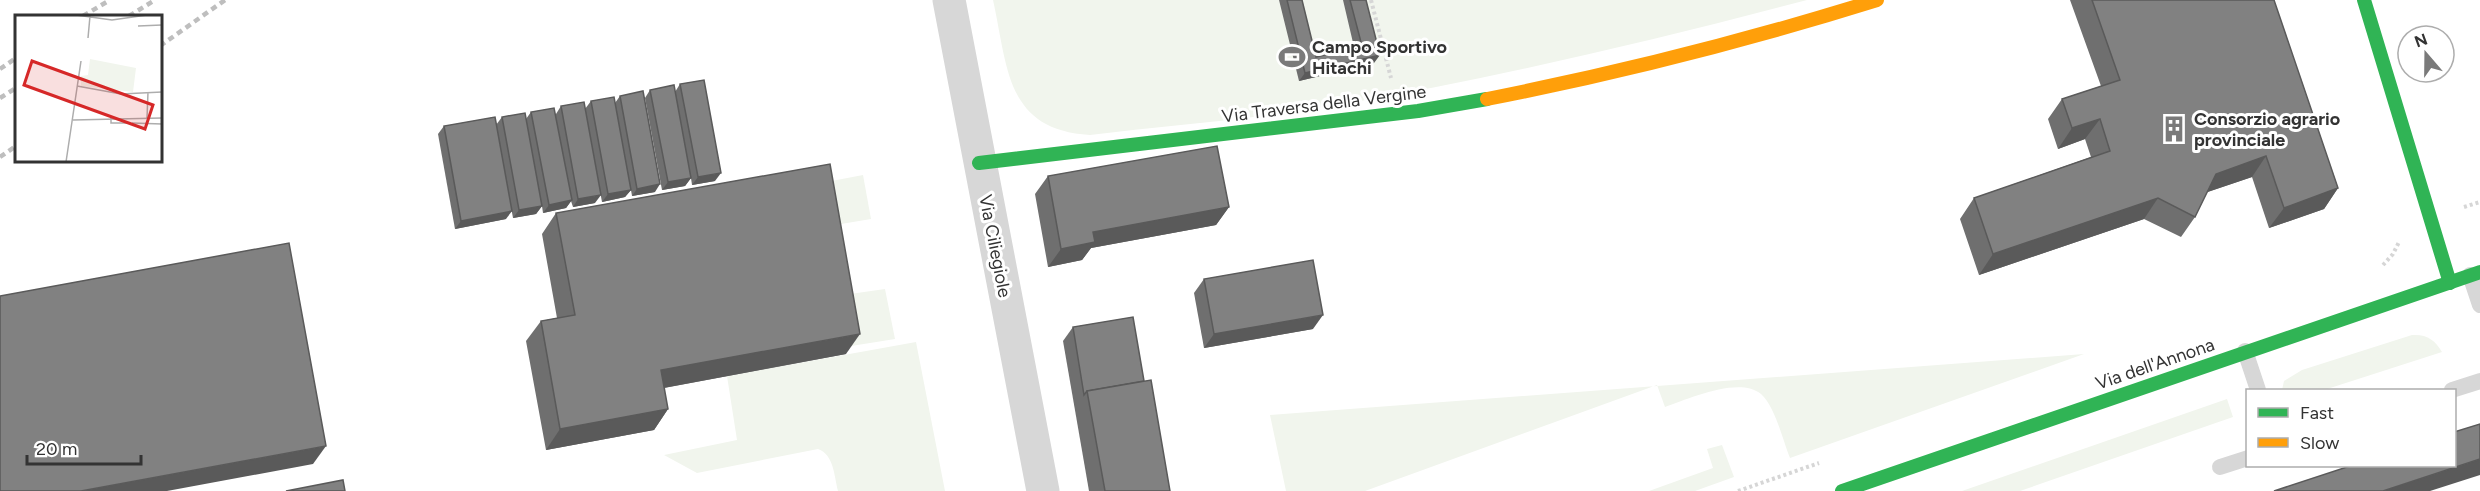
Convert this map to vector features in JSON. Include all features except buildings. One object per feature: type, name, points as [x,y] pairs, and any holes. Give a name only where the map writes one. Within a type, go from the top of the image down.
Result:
[{"type":"street","name":"Via Ciliegiole","points":[[949,0],[1043,491]]},
{"type":"street","name":"Via Traversa della Vergine","points":[[979,163],[1418,111],[1568,84],[1660,62],[1877,0]]},
{"type":"street","points":[[2364,0],[2450,283]]},
{"type":"street","name":"Via dell'Annona","points":[[1842,491],[2475,274]]},
{"type":"lane","points":[[2475,274],[2480,305]]},
{"type":"lane","points":[[2245,351],[2258,389]]},
{"type":"lane","points":[[2455,389],[2480,381]]},
{"type":"lane","points":[[2220,467],[2246,458]]},
{"type":"path","points":[[1371,0],[1392,83],[1418,111]]},
{"type":"shaded area","name":"Campo Sportivo Hitachi","points":[[993,0],[1807,0],[1574,58],[1456,83],[1276,114],[1090,135],[1062,131],[1041,121],[1026,108],[1015,91],[1008,71]]},
{"type":"shaded area","points":[[863,175],[871,219],[823,227],[816,184]]},
{"type":"shaded area","points":[[885,289],[895,339],[845,347],[836,296]]},
{"type":"shaded area","points":[[2412,335],[2430,339],[2442,352],[2327,389],[2282,389],[2284,381],[2302,370]]},
{"type":"shaded area","points":[[916,342],[945,491],[838,491],[830,461],[818,449],[697,473],[664,455],[737,440],[727,376]]},
{"type":"shaded area","points":[[2084,354],[1790,458],[1766,399],[1752,389],[1727,388],[1665,407],[1657,386]]},
{"type":"shaded area","points":[[1654,386],[1365,491],[1286,491],[1270,415]]},
{"type":"shaded area","points":[[2227,399],[2233,417],[2020,491],[1962,491]]},
{"type":"shaded area","points":[[1722,445],[1734,477],[1695,491],[1649,491],[1713,468],[1707,449]]},
{"type":"railway","points":[[85,15],[110,0]]},
{"type":"railway","points":[[131,15],[155,0]]},
{"type":"railway","points":[[162,45],[225,0]]},
{"type":"railway","points":[[0,69],[15,59]]},
{"type":"railway","points":[[0,98],[15,89]]},
{"type":"railway","points":[[0,157],[15,147]]},
{"type":"traffic: fast","points":[[2364,0],[2450,283]]},
{"type":"traffic: fast","points":[[979,163],[1418,111],[1487,99]]},
{"type":"traffic: fast","points":[[1842,491],[2480,272]]},
{"type":"traffic: slow","points":[[1487,99],[1684,55],[1877,0]]},
{"type":"place","name":"Campo Sportivo Hitachi","points":[[1292,57]]},
{"type":"place","name":"Consorzio agrario provinciale","points":[[2174,129]]}]
